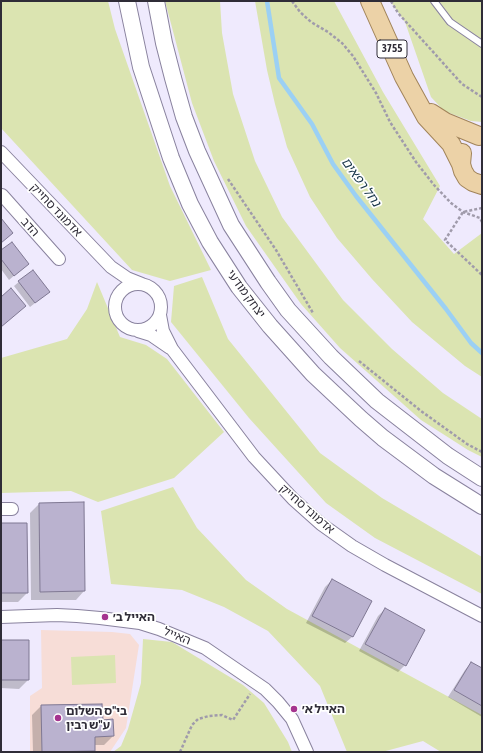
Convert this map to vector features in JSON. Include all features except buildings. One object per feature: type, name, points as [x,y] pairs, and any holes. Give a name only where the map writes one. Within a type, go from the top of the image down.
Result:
[{"type":"main road","name":"3755","points":[[370,1],[404,77],[426,116],[451,144],[467,178],[479,186]]},
{"type":"main road","name":"3755","points":[[415,95],[431,113],[445,122],[480,136]]},
{"type":"main road","name":"3755","points":[[461,164],[460,157],[466,144],[472,139],[480,136]]},
{"type":"street","name":"יצחק מודעי","points":[[127,1],[141,67],[171,158],[190,204],[210,242],[239,287],[270,326],[313,374],[361,419],[383,438],[434,476],[482,506]]},
{"type":"street","name":"יצחק מודעי","points":[[156,1],[164,43],[173,78],[184,117],[197,151],[230,225],[268,282],[288,310],[331,357],[376,401],[448,456],[482,478]]},
{"type":"street","name":"אדמונד סחייק","points":[[1,152],[111,267],[124,276],[142,284]]},
{"type":"street","name":"הדב","points":[[1,196],[2,195],[59,259]]},
{"type":"street","name":"אדמונד סחייק","points":[[111,267],[116,284],[116,300]]},
{"type":"street","points":[[134,284],[142,284],[152,288],[159,296],[161,307],[160,315],[152,326],[138,331],[127,328],[119,321],[115,311],[116,300],[119,293],[124,288],[134,284]]},
{"type":"street","name":"אדמונד סחייק","points":[[160,315],[163,331],[175,352],[254,457],[279,485],[307,512],[336,535],[368,556],[482,616]]},
{"type":"street","name":"אדמונד סחייק","points":[[138,331],[158,339],[175,352]]},
{"type":"street","name":"האייל","points":[[1,617],[57,615],[140,623],[159,629],[205,648],[258,684],[278,702],[292,719],[307,752]]},
{"type":"lane","points":[[434,1],[450,22],[482,44]]},
{"type":"path","points":[[292,1],[300,12],[342,43],[353,56],[376,94],[390,122],[416,162],[434,185],[451,203],[463,212],[481,217],[482,222]]},
{"type":"path","points":[[391,1],[398,13],[462,84],[482,97]]},
{"type":"path","points":[[224,173],[276,250],[314,314]]},
{"type":"path","points":[[482,208],[463,212],[445,240],[482,275]]},
{"type":"path","points":[[355,358],[421,411],[467,444],[482,452]]},
{"type":"path","points":[[180,752],[192,725],[198,719],[222,715],[232,720],[258,684]]},
{"type":"shaded area","points":[[41,630],[130,634],[139,645],[126,728],[110,752],[30,752],[30,696],[42,688]]},
{"type":"green space","points":[[1,1],[108,1],[115,29],[170,186],[211,270],[170,281],[132,270],[1,128]]},
{"type":"green space","points":[[165,1],[220,1],[222,33],[233,94],[255,161],[282,217],[343,300],[392,349],[443,393],[482,419],[482,457],[468,450],[421,420],[340,348],[301,304],[246,226],[214,161],[192,103]]},
{"type":"green space","points":[[255,1],[334,1],[383,92],[440,186],[423,219],[454,254],[482,233],[482,377],[465,366],[412,322],[337,238],[310,197],[287,147],[267,70]]},
{"type":"green space","points":[[390,1],[482,1],[482,122],[471,121],[444,111],[431,97],[405,22]]},
{"type":"green space","points":[[202,277],[228,339],[320,453],[382,498],[482,557],[482,594],[375,538],[326,503],[249,418],[171,322],[174,286]]},
{"type":"green space","points":[[97,282],[120,337],[146,345],[167,359],[224,432],[174,478],[98,502],[71,491],[1,493],[1,358],[67,339],[87,309]]},
{"type":"green space","points":[[173,487],[197,528],[246,580],[287,609],[482,715],[482,752],[441,752],[423,741],[382,752],[347,752],[320,686],[268,631],[224,607],[182,590],[111,584],[101,511]]},
{"type":"green space","points":[[143,639],[172,642],[243,685],[264,703],[288,742],[292,752],[113,752],[121,746],[128,729],[141,683]]},
{"type":"green space","points":[[115,655],[116,683],[72,685],[71,657]]},
{"type":"waterway","name":"נחל רפאים","points":[[267,1],[279,78],[312,124],[333,164],[356,196],[446,309],[471,343],[482,353]]},
{"type":"place","name":"האייל ב׳","points":[[105,617]]},
{"type":"place","name":"האייל א׳","points":[[294,709]]},
{"type":"place","name":"בי\"ס השלום ע\"ש רבין","points":[[58,718]]}]
